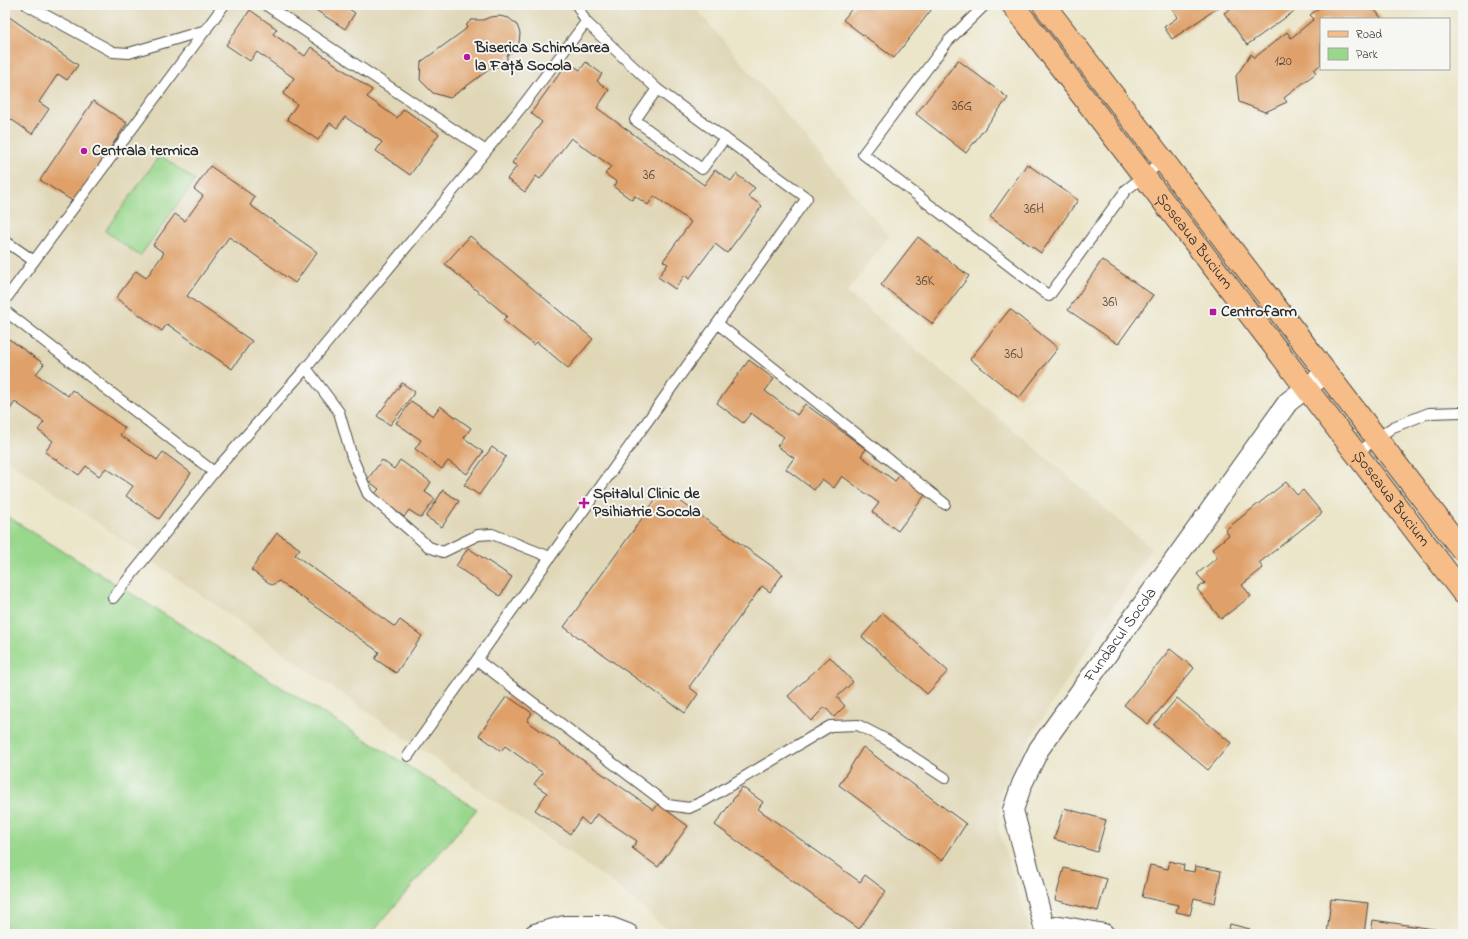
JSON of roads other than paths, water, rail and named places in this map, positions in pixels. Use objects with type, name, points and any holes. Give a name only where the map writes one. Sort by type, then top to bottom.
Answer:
[{"type":"main road","name":"Șoseaua Bucium","points":[[1030,9],[1144,176],[1307,387],[1463,593]]},
{"type":"main road","name":"Șoseaua Bucium","points":[[1030,9],[1164,160],[1463,551]]},
{"type":"street","name":"Fundacul Socola","points":[[1046,932],[1013,810],[1022,784],[1039,749],[1288,402],[1326,373]]},
{"type":"street","points":[[535,934],[565,926],[607,926],[628,934]]},
{"type":"street","points":[[1046,932],[1060,926],[1104,934]]},
{"type":"lane","points":[[27,5],[114,52],[129,53],[206,30]]},
{"type":"lane","points":[[5,300],[224,5]]},
{"type":"lane","points":[[266,5],[486,151]]},
{"type":"lane","points":[[408,756],[807,198],[657,90],[586,22],[577,5]]},
{"type":"lane","points":[[985,5],[948,41],[863,154],[1049,296],[1126,190],[1164,160]]},
{"type":"lane","points":[[113,598],[214,472],[306,368],[486,151],[524,104],[586,22]]},
{"type":"lane","points":[[657,90],[635,120],[659,138],[702,168],[724,138]]},
{"type":"lane","points":[[5,241],[34,261]]},
{"type":"lane","points":[[5,312],[214,472]]},
{"type":"lane","points":[[718,324],[945,504]]},
{"type":"lane","points":[[306,368],[339,412],[352,457],[368,494],[428,547],[443,552],[478,535],[492,534],[550,557]]},
{"type":"lane","points":[[1357,453],[1393,427],[1429,413],[1463,412]]},
{"type":"lane","points":[[477,660],[668,805],[689,808],[704,801],[830,726],[858,725],[887,740],[945,778]]},
{"type":"place","name":"Biserica Schimbarea la Față Socola","points":[[467,57]]},
{"type":"place","name":"Centrala termica","points":[[84,151]]},
{"type":"place","name":"Centrofarm","points":[[1213,312]]},
{"type":"place","name":"Spitalul Clinic de Psihiatrie Socola","points":[[584,503]]}]
